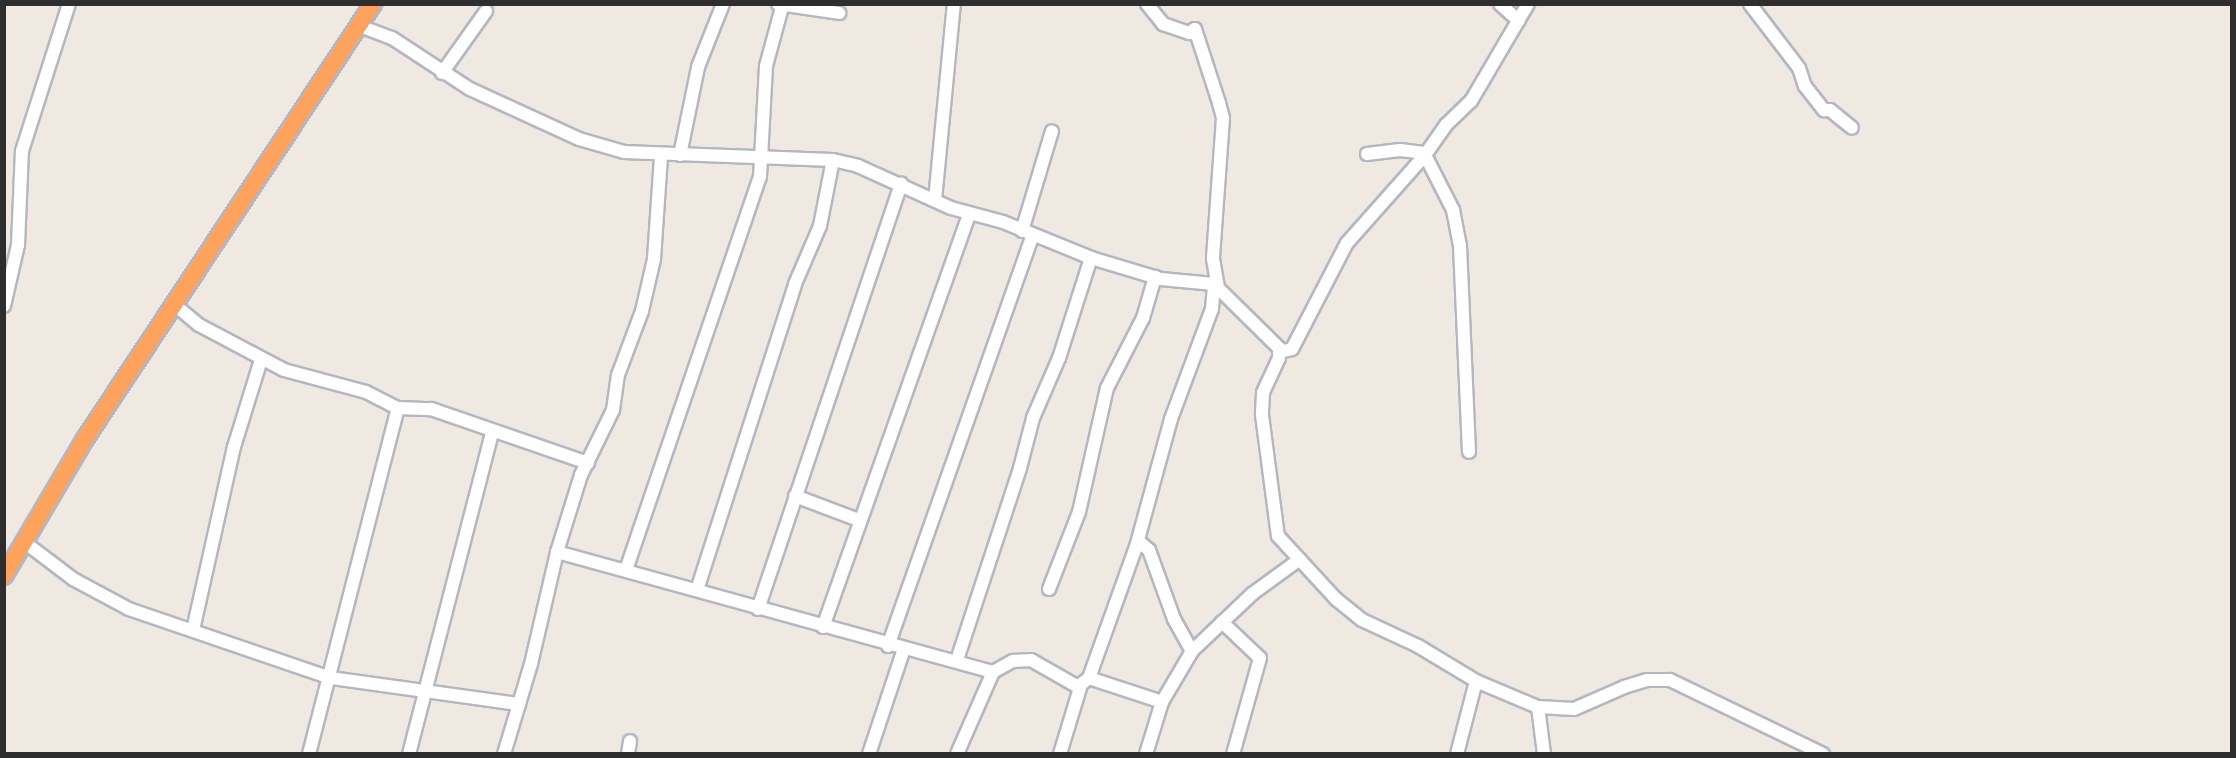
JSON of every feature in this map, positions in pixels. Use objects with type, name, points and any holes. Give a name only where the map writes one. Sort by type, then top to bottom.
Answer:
[{"type":"highway","points":[[4,576],[23,541],[175,305],[373,4]]},
{"type":"street","points":[[4,306],[18,245],[22,151],[69,4]]},
{"type":"street","points":[[680,155],[698,67],[723,4]]},
{"type":"street","points":[[935,200],[954,4]]},
{"type":"street","points":[[1060,753],[1084,682],[1138,541],[1171,420],[1212,309],[1216,285],[1214,259],[1223,118],[1195,28],[1189,33],[1163,24],[1147,4]]},
{"type":"street","points":[[1500,4],[1519,21]]},
{"type":"street","points":[[1279,352],[1292,349],[1347,243],[1425,154],[1446,125],[1471,101],[1528,4]]},
{"type":"street","points":[[1750,4],[1799,68],[1805,86],[1824,110],[1830,110],[1852,128]]},
{"type":"street","points":[[626,570],[760,177],[766,66],[780,6],[839,13]]},
{"type":"street","points":[[442,73],[486,12]]},
{"type":"street","points":[[360,26],[392,38],[442,73],[579,139],[624,152],[833,160],[901,183],[969,214],[1091,258],[1155,277],[1216,285],[1261,327],[1279,352]]},
{"type":"street","points":[[888,646],[1027,234],[1052,131]]},
{"type":"street","points":[[1367,154],[1400,150],[1425,154]]},
{"type":"street","points":[[1425,154],[1453,210],[1460,246],[1469,452]]},
{"type":"street","points":[[504,753],[519,704],[568,511],[613,410],[618,375],[642,311],[654,259],[662,155]]},
{"type":"street","points":[[697,590],[795,285],[820,226],[833,160]]},
{"type":"street","points":[[758,609],[901,183]]},
{"type":"street","points":[[824,627],[859,520],[969,214]]},
{"type":"street","points":[[957,660],[1020,468],[1033,417],[1059,358],[1091,258]]},
{"type":"street","points":[[1049,589],[1079,512],[1107,388],[1143,318],[1155,277]]},
{"type":"street","points":[[175,305],[199,325],[261,360],[366,392],[398,408],[431,409],[492,432],[539,444],[588,463]]},
{"type":"street","points":[[1279,352],[1263,393],[1263,435],[1271,465],[1276,530],[1335,599],[1362,620],[1418,646],[1476,681],[1538,707],[1574,709],[1624,687],[1647,680],[1670,680],[1823,753]]},
{"type":"street","points":[[193,630],[234,447],[261,360]]},
{"type":"street","points":[[309,753],[332,678],[398,408]]},
{"type":"street","points":[[409,753],[492,432]]},
{"type":"street","points":[[795,496],[859,520]]},
{"type":"street","points":[[23,541],[73,579],[120,604],[332,678],[519,704]]},
{"type":"street","points":[[1138,541],[1149,550],[1174,619],[1192,651]]},
{"type":"street","points":[[557,552],[888,646],[957,660],[993,672]]},
{"type":"street","points":[[1146,753],[1162,702],[1192,651],[1252,594],[1300,559]]},
{"type":"street","points":[[1222,622],[1256,650],[1260,658],[1233,753]]},
{"type":"street","points":[[869,753],[904,649]]},
{"type":"street","points":[[957,753],[993,672],[1014,661],[1031,660],[1084,682],[1162,702]]},
{"type":"street","points":[[1457,753],[1476,681]]},
{"type":"street","points":[[1538,707],[1544,753]]},
{"type":"street","points":[[628,753],[630,741]]}]
